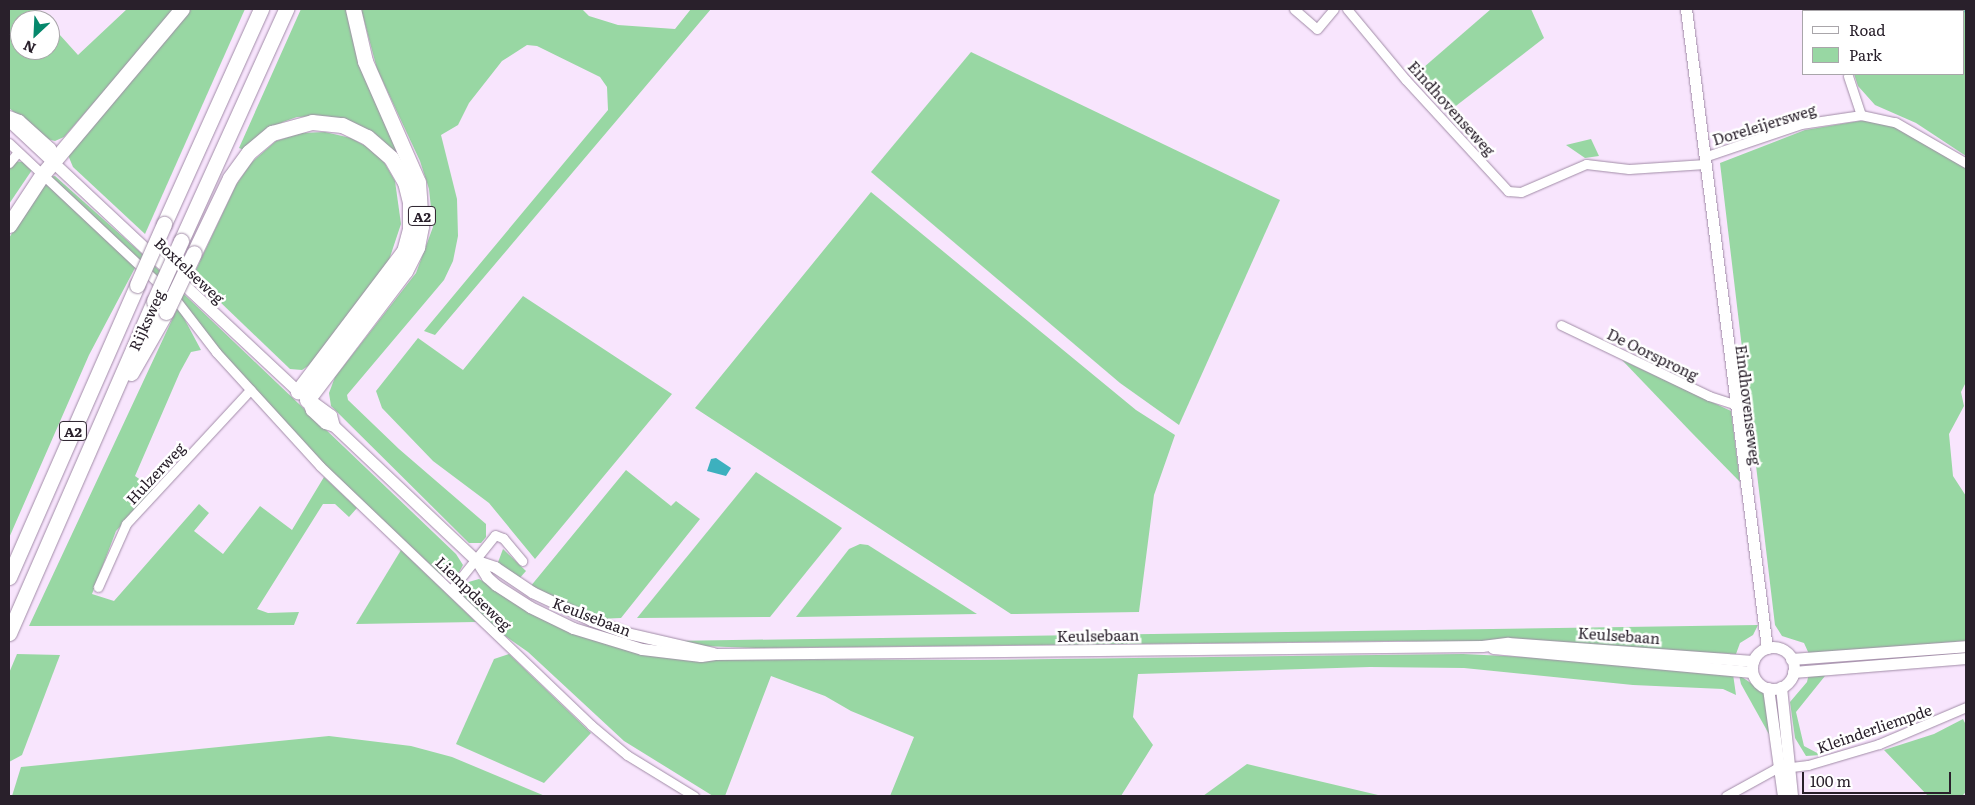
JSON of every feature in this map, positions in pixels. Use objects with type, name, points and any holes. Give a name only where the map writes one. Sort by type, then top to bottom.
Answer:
[{"type":"highway","points":[[9,225],[53,161],[182,9]]},
{"type":"highway","name":"Rijksweg","points":[[9,577],[261,9]]},
{"type":"highway","name":"Rijksweg","points":[[9,633],[154,301],[286,9]]},
{"type":"highway","name":"A2","points":[[302,396],[404,271],[417,247],[421,226],[418,182],[365,61],[353,9]]},
{"type":"highway","name":"A2","points":[[93,439],[166,312],[230,178],[248,152],[272,134],[312,122],[342,125],[367,136],[392,158],[405,182],[410,202],[410,229],[404,251],[302,396]]},
{"type":"main road","name":"Eindhovenseweg","points":[[1686,9],[1734,404],[1767,648]]},
{"type":"main road","name":"Boxtelseweg","points":[[9,116],[50,148],[53,161]]},
{"type":"main road","name":"Boxtelseweg","points":[[9,121],[27,141],[53,161],[302,396],[318,416],[334,426]]},
{"type":"main road","name":"Keulsebaan","points":[[334,426],[477,561],[494,566],[555,604],[603,625],[715,654],[1482,646],[1508,643],[1552,645],[1753,667]]},
{"type":"main road","points":[[1791,659],[1966,646]]},
{"type":"main road","points":[[1781,687],[1768,688],[1758,682],[1753,667],[1767,648],[1783,650],[1791,659],[1793,672]]},
{"type":"main road","points":[[1783,796],[1784,768],[1781,687],[1793,672],[1966,658]]},
{"type":"main road","points":[[1768,688],[1784,768],[1792,796]]},
{"type":"street","points":[[1294,9],[1317,29],[1334,9]]},
{"type":"street","name":"Eindhovenseweg","points":[[1347,9],[1406,80],[1508,191],[1520,192],[1586,164],[1629,169],[1704,161]]},
{"type":"street","points":[[1848,76],[1861,115]]},
{"type":"street","name":"Doreleijersweg","points":[[1704,161],[1802,124],[1861,115],[1879,116],[1896,122],[1966,163]]},
{"type":"street","name":"Boxtelseweg","points":[[9,142],[176,300],[250,390]]},
{"type":"street","points":[[9,163],[18,152]]},
{"type":"street","name":"De Oorsprong","points":[[1561,325],[1709,396],[1734,404]]},
{"type":"street","name":"Hulzerweg","points":[[98,587],[126,524],[250,390]]},
{"type":"street","name":"Liempdseweg","points":[[250,390],[320,466],[591,725],[627,755],[694,796]]},
{"type":"street","points":[[451,590],[477,561],[495,535],[503,538],[522,561]]},
{"type":"street","name":"Kleinderliempde","points":[[1726,796],[1760,776],[1879,744],[1966,707]]},
{"type":"green space","points":[[9,9],[37,10],[10,10],[10,60],[60,60],[60,35],[78,55],[127,9],[176,9],[64,137],[55,141],[47,139],[9,108]]},
{"type":"green space","points":[[187,9],[245,9],[145,234],[73,167],[68,155]]},
{"type":"green space","points":[[301,9],[350,9],[408,167],[380,138],[357,125],[326,116],[297,117],[283,122],[244,150],[239,148]]},
{"type":"green space","points":[[361,9],[582,9],[589,16],[618,25],[675,29],[691,9],[711,9],[435,335],[424,331],[608,110],[607,87],[600,77],[537,46],[527,45],[502,61],[469,103],[458,125],[441,135],[457,199],[458,236],[453,261],[444,280],[347,395],[348,400],[399,449],[486,524],[486,537],[481,543],[469,543],[331,406],[329,393],[335,377],[416,273],[433,227],[429,189],[420,161],[377,69]]},
{"type":"green space","points":[[1491,9],[1531,9],[1544,38],[1448,112],[1416,74]]},
{"type":"green space","points":[[1966,9],[1966,156],[1916,123],[1875,105],[1858,86],[1854,75],[1965,75],[1965,10],[1883,10]]},
{"type":"green space","points":[[971,52],[1280,200],[1179,425],[1120,383],[871,172]]},
{"type":"green space","points":[[1865,120],[1901,128],[1966,168],[1966,382],[1961,392],[1964,406],[1949,434],[1953,476],[1966,496],[1966,641],[1809,654],[1804,643],[1782,636],[1775,625],[1720,163],[1805,130]]},
{"type":"green space","points":[[325,132],[351,138],[371,149],[384,162],[395,181],[401,224],[389,260],[314,362],[302,370],[290,369],[193,276],[236,185],[251,163],[276,141],[301,133]]},
{"type":"green space","points":[[1591,139],[1599,156],[1585,158],[1566,145]]},
{"type":"green space","points":[[13,161],[23,162],[32,170],[9,204],[9,166]]},
{"type":"green space","points":[[55,176],[141,253],[456,554],[463,565],[456,578],[448,579],[439,573],[330,470],[226,358],[181,300],[50,177]]},
{"type":"green space","points":[[44,182],[136,266],[89,355],[9,538],[9,238]]},
{"type":"green space","points":[[871,192],[1136,410],[1175,435],[1154,495],[1139,612],[1011,614],[695,408]]},
{"type":"green space","points":[[523,296],[672,394],[535,559],[489,503],[433,461],[382,408],[376,391],[418,338],[463,370]]},
{"type":"green space","points":[[178,307],[201,350],[191,352],[180,372],[135,476],[155,490],[116,531],[92,594],[114,601],[199,504],[209,513],[194,531],[223,554],[260,506],[292,530],[324,477],[357,508],[349,517],[335,504],[323,504],[257,609],[268,613],[299,612],[294,625],[29,626]]},
{"type":"green space","points":[[1622,360],[1731,411],[1740,482],[1691,432]]},
{"type":"green space","points":[[626,470],[671,506],[676,501],[700,519],[621,618],[597,619],[530,587]]},
{"type":"green space","points":[[756,472],[842,528],[770,617],[637,618]]},
{"type":"green space","points":[[860,544],[868,545],[977,614],[796,617],[849,549]]},
{"type":"green space","points":[[503,549],[526,571],[518,580],[497,565]]},
{"type":"green space","points":[[401,550],[447,594],[476,622],[356,624]]},
{"type":"green space","points":[[479,579],[588,637],[630,651],[681,659],[974,660],[1463,654],[1584,660],[1733,674],[1736,695],[1723,689],[1633,685],[1464,668],[1370,667],[1138,674],[1133,717],[1153,745],[1121,796],[890,796],[914,737],[851,711],[825,696],[771,676],[725,796],[713,796],[624,741],[528,652],[501,633],[464,597],[465,583]]},
{"type":"green space","points":[[1758,625],[1753,635],[1740,643],[1736,654],[1399,641],[756,648],[701,646],[670,641]]},
{"type":"green space","points":[[17,654],[60,655],[22,755],[9,762],[9,673]]},
{"type":"green space","points":[[509,654],[591,733],[544,783],[456,744],[494,659]]},
{"type":"green space","points":[[1829,671],[1796,712],[1804,746],[1821,755],[1806,756],[1795,738],[1790,702],[1807,682],[1809,673]]},
{"type":"green space","points":[[1739,675],[1767,694],[1770,736],[1741,684]]},
{"type":"green space","points":[[1963,719],[1966,725],[1966,792],[1962,796],[1928,796],[1884,750],[1934,734]]},
{"type":"green space","points":[[329,736],[411,746],[452,757],[545,796],[12,796],[21,767]]},
{"type":"green space","points":[[1247,764],[1378,795],[1203,796]]},
{"type":"water","points":[[716,458],[731,468],[726,476],[707,471],[711,459]]}]
